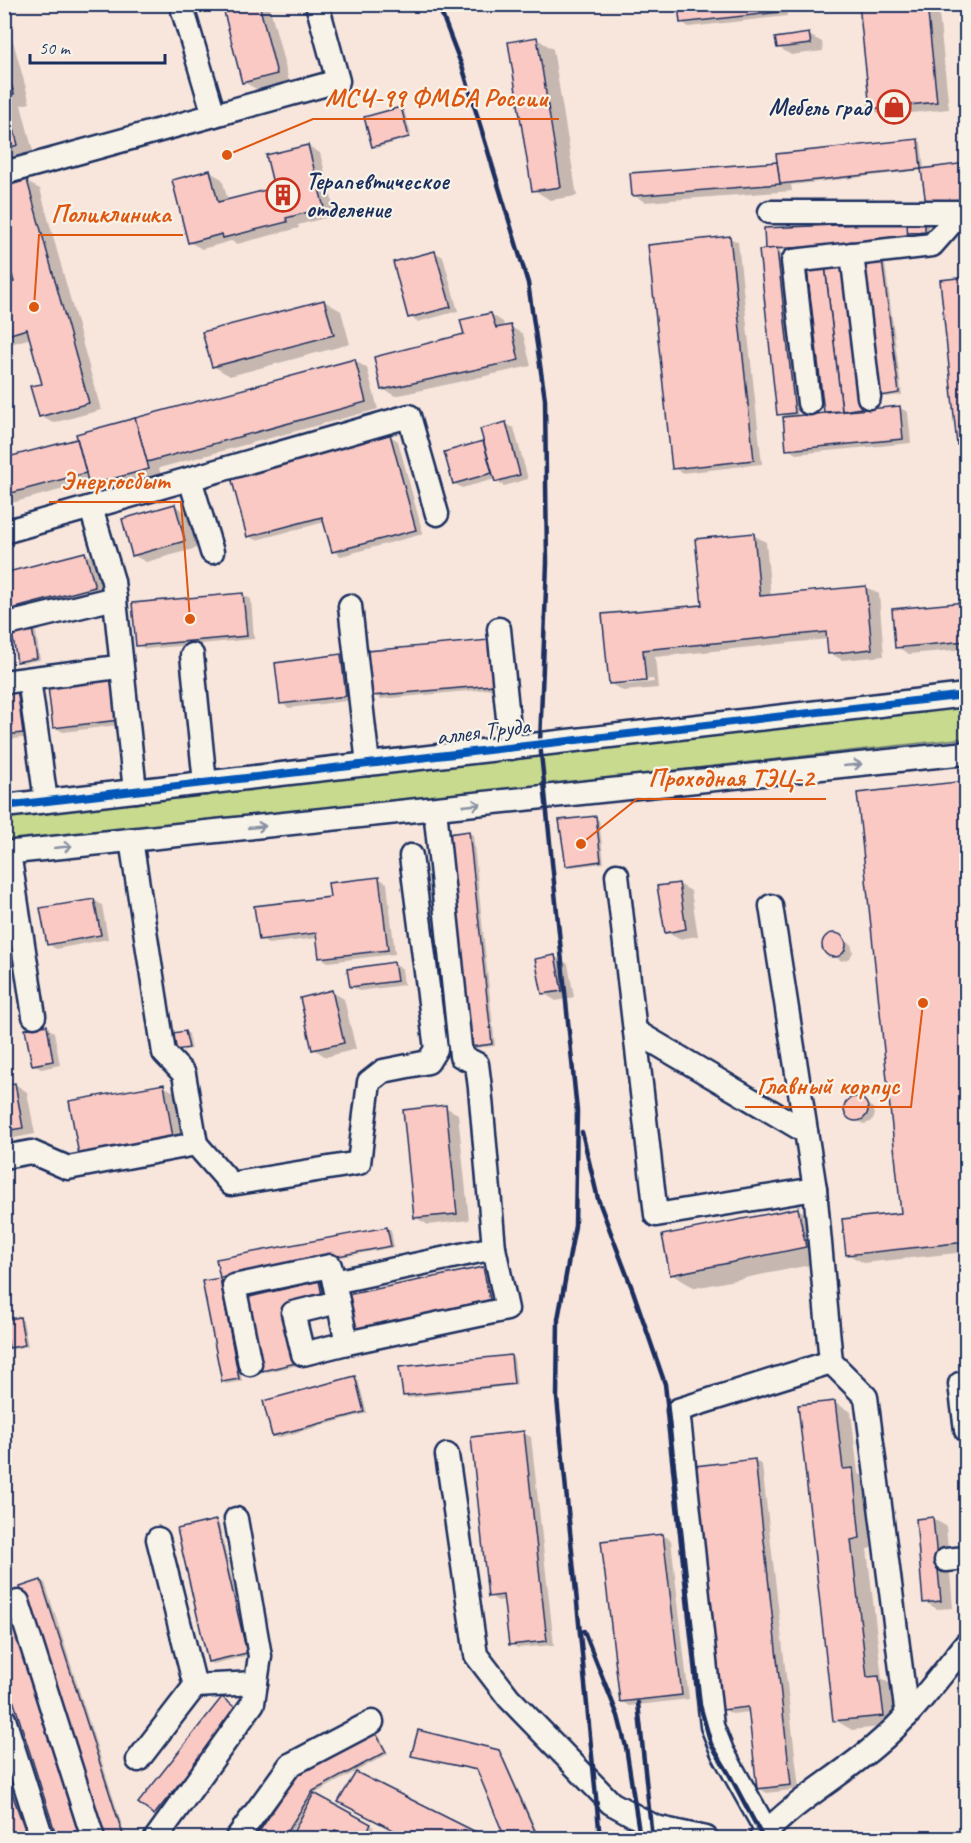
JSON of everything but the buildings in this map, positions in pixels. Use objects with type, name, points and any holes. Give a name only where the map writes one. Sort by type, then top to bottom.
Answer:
[{"type":"street","points":[[181,4],[214,115]]},
{"type":"street","points":[[4,173],[338,81],[317,4]]},
{"type":"street","points":[[770,212],[964,212]]},
{"type":"street","points":[[809,404],[793,261],[932,245],[964,212]]},
{"type":"street","points":[[852,254],[869,397]]},
{"type":"street","points":[[4,532],[409,416],[437,514]]},
{"type":"street","points":[[190,479],[212,552]]},
{"type":"street","points":[[91,508],[113,581],[135,791]]},
{"type":"street","points":[[4,625],[115,598]]},
{"type":"street","points":[[350,606],[368,764]]},
{"type":"street","points":[[499,629],[511,747]]},
{"type":"street","points":[[192,655],[205,783]]},
{"type":"street","points":[[4,682],[110,668]]},
{"type":"street","points":[[29,679],[45,801]]},
{"type":"street","name":"аллея Труда","points":[[4,806],[966,695]]},
{"type":"street","points":[[34,1016],[7,853],[966,753]]},
{"type":"street","points":[[435,809],[461,1056],[477,1064],[494,1248],[507,1309],[303,1354],[293,1313],[336,1292],[494,1248]]},
{"type":"street","points":[[131,840],[164,1053],[184,1074],[196,1144],[231,1184],[359,1163],[369,1082],[383,1071],[428,1062],[436,1048],[411,856]]},
{"type":"street","points":[[617,875],[656,1215],[815,1190]]},
{"type":"street","points":[[771,906],[815,1190],[831,1362],[866,1397],[907,1716]]},
{"type":"street","points":[[635,1031],[806,1132]]},
{"type":"street","points":[[4,1157],[31,1152],[68,1168],[196,1144]]},
{"type":"street","points":[[250,1364],[234,1286],[330,1266],[347,1343]]},
{"type":"street","points":[[831,1362],[678,1410],[712,1726],[764,1835],[789,1811],[875,1746],[907,1716],[966,1644]]},
{"type":"street","points":[[960,1384],[966,1430]]},
{"type":"street","points":[[447,1455],[476,1655],[509,1698],[611,1803],[655,1827],[706,1839]]},
{"type":"street","points":[[156,1839],[253,1703],[260,1656],[236,1519]]},
{"type":"street","points":[[158,1539],[195,1686]]},
{"type":"street","points":[[18,1602],[93,1839]]},
{"type":"street","points":[[138,1760],[195,1686],[256,1683]]},
{"type":"street","points":[[4,1719],[42,1839]]},
{"type":"street","points":[[237,1839],[290,1765],[372,1722]]},
{"type":"green space","points":[[966,706],[966,738],[5,845],[4,813]]},
{"type":"railway","points":[[438,4],[463,69],[528,283],[545,399],[547,563],[540,743],[577,1111],[575,1226],[558,1319],[557,1398],[600,1838]]},
{"type":"railway","points":[[582,1132],[598,1199],[665,1384],[700,1705],[711,1744],[763,1838]]},
{"type":"railway","points":[[584,1631],[618,1716],[626,1747],[640,1838]]},
{"type":"railway","points":[[638,1703],[652,1838]]},
{"type":"cycle path","points":[[4,806],[966,695]]},
{"type":"place","name":"Мебель град","points":[[894,107]]},
{"type":"place","name":"МСЧ-99 ФМБА России","points":[[227,155]]},
{"type":"place","name":"Терапевтическое отделение","points":[[283,195]]},
{"type":"place","name":"Поликлиника","points":[[34,307]]},
{"type":"place","name":"Энергосбыт","points":[[190,619]]},
{"type":"place","name":"Проходная ТЭЦ-2","points":[[581,844]]},
{"type":"place","name":"Главный корпус","points":[[923,1003]]}]
